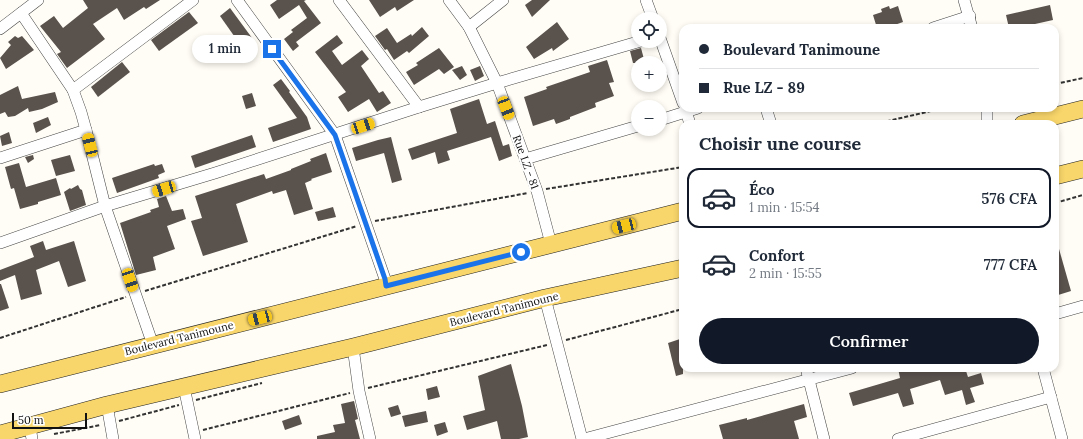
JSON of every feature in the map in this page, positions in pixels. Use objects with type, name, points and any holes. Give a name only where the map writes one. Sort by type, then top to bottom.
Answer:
[{"type":"main road","points":[[1040,120],[1083,109]]},
{"type":"main road","points":[[1059,175],[1083,169]]},
{"type":"main road","name":"Boulevard Tanimoune","points":[[0,384],[679,212]]},
{"type":"main road","name":"Boulevard Tanimoune","points":[[0,434],[31,433],[107,405],[353,347],[545,298],[679,269]]},
{"type":"street","points":[[0,28],[38,0]]},
{"type":"street","points":[[73,90],[193,0]]},
{"type":"street","points":[[237,0],[335,135],[385,279],[386,286]]},
{"type":"street","points":[[339,0],[419,107]]},
{"type":"street","name":"Rue LZ - 81","points":[[449,0],[469,27],[497,83],[537,191],[551,244]]},
{"type":"street","points":[[469,27],[503,0]]},
{"type":"street","points":[[646,0],[650,12]]},
{"type":"street","points":[[964,0],[971,24]]},
{"type":"street","points":[[21,13],[73,90],[79,105],[105,206],[134,294],[153,345]]},
{"type":"street","points":[[945,24],[970,16]]},
{"type":"street","points":[[0,243],[105,206],[335,135],[419,107],[631,44]]},
{"type":"street","points":[[664,48],[679,91]]},
{"type":"street","points":[[667,117],[679,111]]},
{"type":"street","points":[[525,159],[631,128]]},
{"type":"street","points":[[0,158],[86,130]]},
{"type":"street","points":[[545,298],[583,439],[836,372]]},
{"type":"street","points":[[1059,313],[1083,306]]},
{"type":"street","points":[[353,347],[359,391],[370,439]]},
{"type":"street","points":[[807,372],[824,439]]},
{"type":"street","points":[[1044,372],[1062,439]]},
{"type":"street","points":[[184,387],[194,436]]},
{"type":"street","points":[[898,439],[1051,397]]},
{"type":"street","points":[[107,405],[113,439]]},
{"type":"path","points":[[1059,83],[1083,78]]},
{"type":"path","points":[[892,120],[927,112]]},
{"type":"path","points":[[0,338],[134,294],[365,224],[537,191],[679,168]]},
{"type":"path","points":[[1059,202],[1083,195]]},
{"type":"path","points":[[194,436],[359,391],[557,343],[679,310]]},
{"type":"building","points":[[83,0],[160,0],[146,9],[144,7],[124,20],[117,8],[93,24],[105,39],[67,68],[57,54],[61,52],[40,26],[54,16],[63,28],[88,8]]},
{"type":"building","points":[[277,0],[306,0],[304,1],[321,23],[296,42],[299,46],[293,51],[284,39],[293,32],[291,30],[307,18],[299,5],[279,19],[270,5]]},
{"type":"building","points":[[369,0],[414,0],[397,11],[395,7],[380,17]]},
{"type":"building","points":[[532,0],[550,0],[532,17],[525,5]]},
{"type":"building","points":[[1050,5],[1053,20],[1035,24],[1008,24],[1006,15]]},
{"type":"building","points":[[889,6],[890,9],[898,6],[903,22],[897,24],[876,24],[873,15],[882,12],[881,9]]},
{"type":"building","points":[[230,8],[255,42],[244,50],[220,16]]},
{"type":"building","points":[[189,12],[198,23],[159,51],[151,40]]},
{"type":"building","points":[[557,22],[569,39],[553,51],[552,48],[534,59],[526,47]]},
{"type":"building","points":[[422,27],[429,36],[409,53],[407,51],[394,60],[387,49],[385,50],[375,36],[387,28],[397,43],[411,34],[412,36]]},
{"type":"building","points":[[337,35],[343,43],[332,51],[342,65],[362,50],[369,59],[361,66],[379,93],[383,91],[391,103],[377,112],[369,99],[348,112],[338,97],[346,92],[315,52]]},
{"type":"building","points":[[15,36],[18,38],[22,36],[34,50],[6,69],[0,58],[11,45],[8,42]]},
{"type":"building","points":[[439,48],[454,67],[444,74],[439,69],[414,85],[406,72],[418,65],[416,63]]},
{"type":"building","points":[[641,48],[643,56],[631,56],[630,51]]},
{"type":"building","points":[[607,60],[614,82],[609,83],[614,96],[595,103],[596,107],[570,117],[570,119],[556,124],[554,119],[533,126],[524,97],[547,89],[546,87],[590,72],[588,66]]},
{"type":"building","points":[[122,62],[130,72],[98,97],[91,87]]},
{"type":"building","points":[[462,66],[467,75],[460,80],[452,70]]},
{"type":"building","points":[[480,66],[484,76],[475,81],[470,70]]},
{"type":"building","points":[[281,79],[307,117],[311,129],[273,142],[268,128],[297,118],[273,85]]},
{"type":"building","points":[[18,86],[22,99],[55,92],[58,102],[42,109],[29,112],[28,108],[15,116],[8,117],[5,112],[0,114],[0,95]]},
{"type":"building","points":[[252,93],[256,106],[246,109],[242,96]]},
{"type":"building","points":[[479,99],[487,124],[495,121],[503,146],[509,144],[512,156],[499,161],[491,137],[447,151],[450,160],[438,164],[435,152],[412,160],[408,149],[457,133],[450,109]]},
{"type":"building","points":[[48,117],[51,125],[36,133],[33,123]]},
{"type":"building","points":[[9,132],[12,143],[2,146],[0,136]]},
{"type":"building","points":[[252,135],[256,147],[195,168],[191,156]]},
{"type":"building","points":[[391,137],[402,180],[392,183],[384,153],[356,161],[352,148]]},
{"type":"building","points":[[326,153],[332,172],[311,179],[312,180],[305,183],[313,209],[294,215],[286,190],[273,194],[272,191],[236,204],[248,242],[203,256],[191,221],[202,218],[195,196],[264,174],[266,179],[291,170],[311,161],[310,159]]},
{"type":"building","points":[[33,155],[34,159],[28,163],[25,157]]},
{"type":"building","points":[[70,155],[75,171],[56,176],[51,160]]},
{"type":"building","points":[[19,163],[26,187],[56,178],[61,195],[20,209],[14,188],[11,189],[5,167]]},
{"type":"building","points":[[154,164],[155,166],[162,164],[165,172],[158,175],[159,178],[117,193],[112,178]]},
{"type":"building","points":[[78,185],[82,190],[86,205],[70,211],[64,192]]},
{"type":"building","points":[[166,196],[172,211],[183,209],[186,219],[167,226],[175,249],[153,257],[156,270],[136,275],[120,223],[151,212],[150,210],[159,207],[157,199]]},
{"type":"building","points":[[333,207],[336,217],[318,221],[315,212]]},
{"type":"building","points":[[43,241],[46,250],[74,241],[86,281],[68,287],[59,261],[36,270],[42,294],[21,300],[15,275],[0,281],[0,270],[34,257],[30,246]]},
{"type":"building","points":[[1059,249],[1071,291],[1059,295]]},
{"type":"building","points":[[0,284],[9,308],[0,311]]},
{"type":"building","points":[[679,339],[679,372],[683,372],[683,374],[676,376],[668,343]]},
{"type":"building","points":[[511,364],[528,437],[519,439],[501,439],[497,421],[467,430],[463,416],[485,410],[478,376]]},
{"type":"building","points":[[899,372],[966,372],[968,377],[981,373],[984,384],[970,388],[975,402],[966,405],[962,390],[945,395],[940,380],[910,389],[914,404],[903,407],[898,393],[853,406],[849,393],[900,378]]},
{"type":"building","points":[[437,386],[440,397],[428,400],[426,389]]},
{"type":"building","points":[[354,401],[358,419],[355,420],[360,439],[317,439],[317,436],[335,432],[333,425],[345,423],[341,404]]},
{"type":"building","points":[[804,404],[807,417],[794,421],[799,439],[723,439],[719,425],[747,418],[747,420]]},
{"type":"building","points":[[398,405],[401,414],[391,417],[388,408]]},
{"type":"building","points":[[426,411],[428,422],[405,427],[402,416]]},
{"type":"building","points":[[299,415],[302,424],[285,430],[282,421]]},
{"type":"building","points":[[445,422],[448,432],[437,436],[434,425]]},
{"type":"route","points":[[272,49],[335,135],[385,279],[386,286],[521,252]]}]
